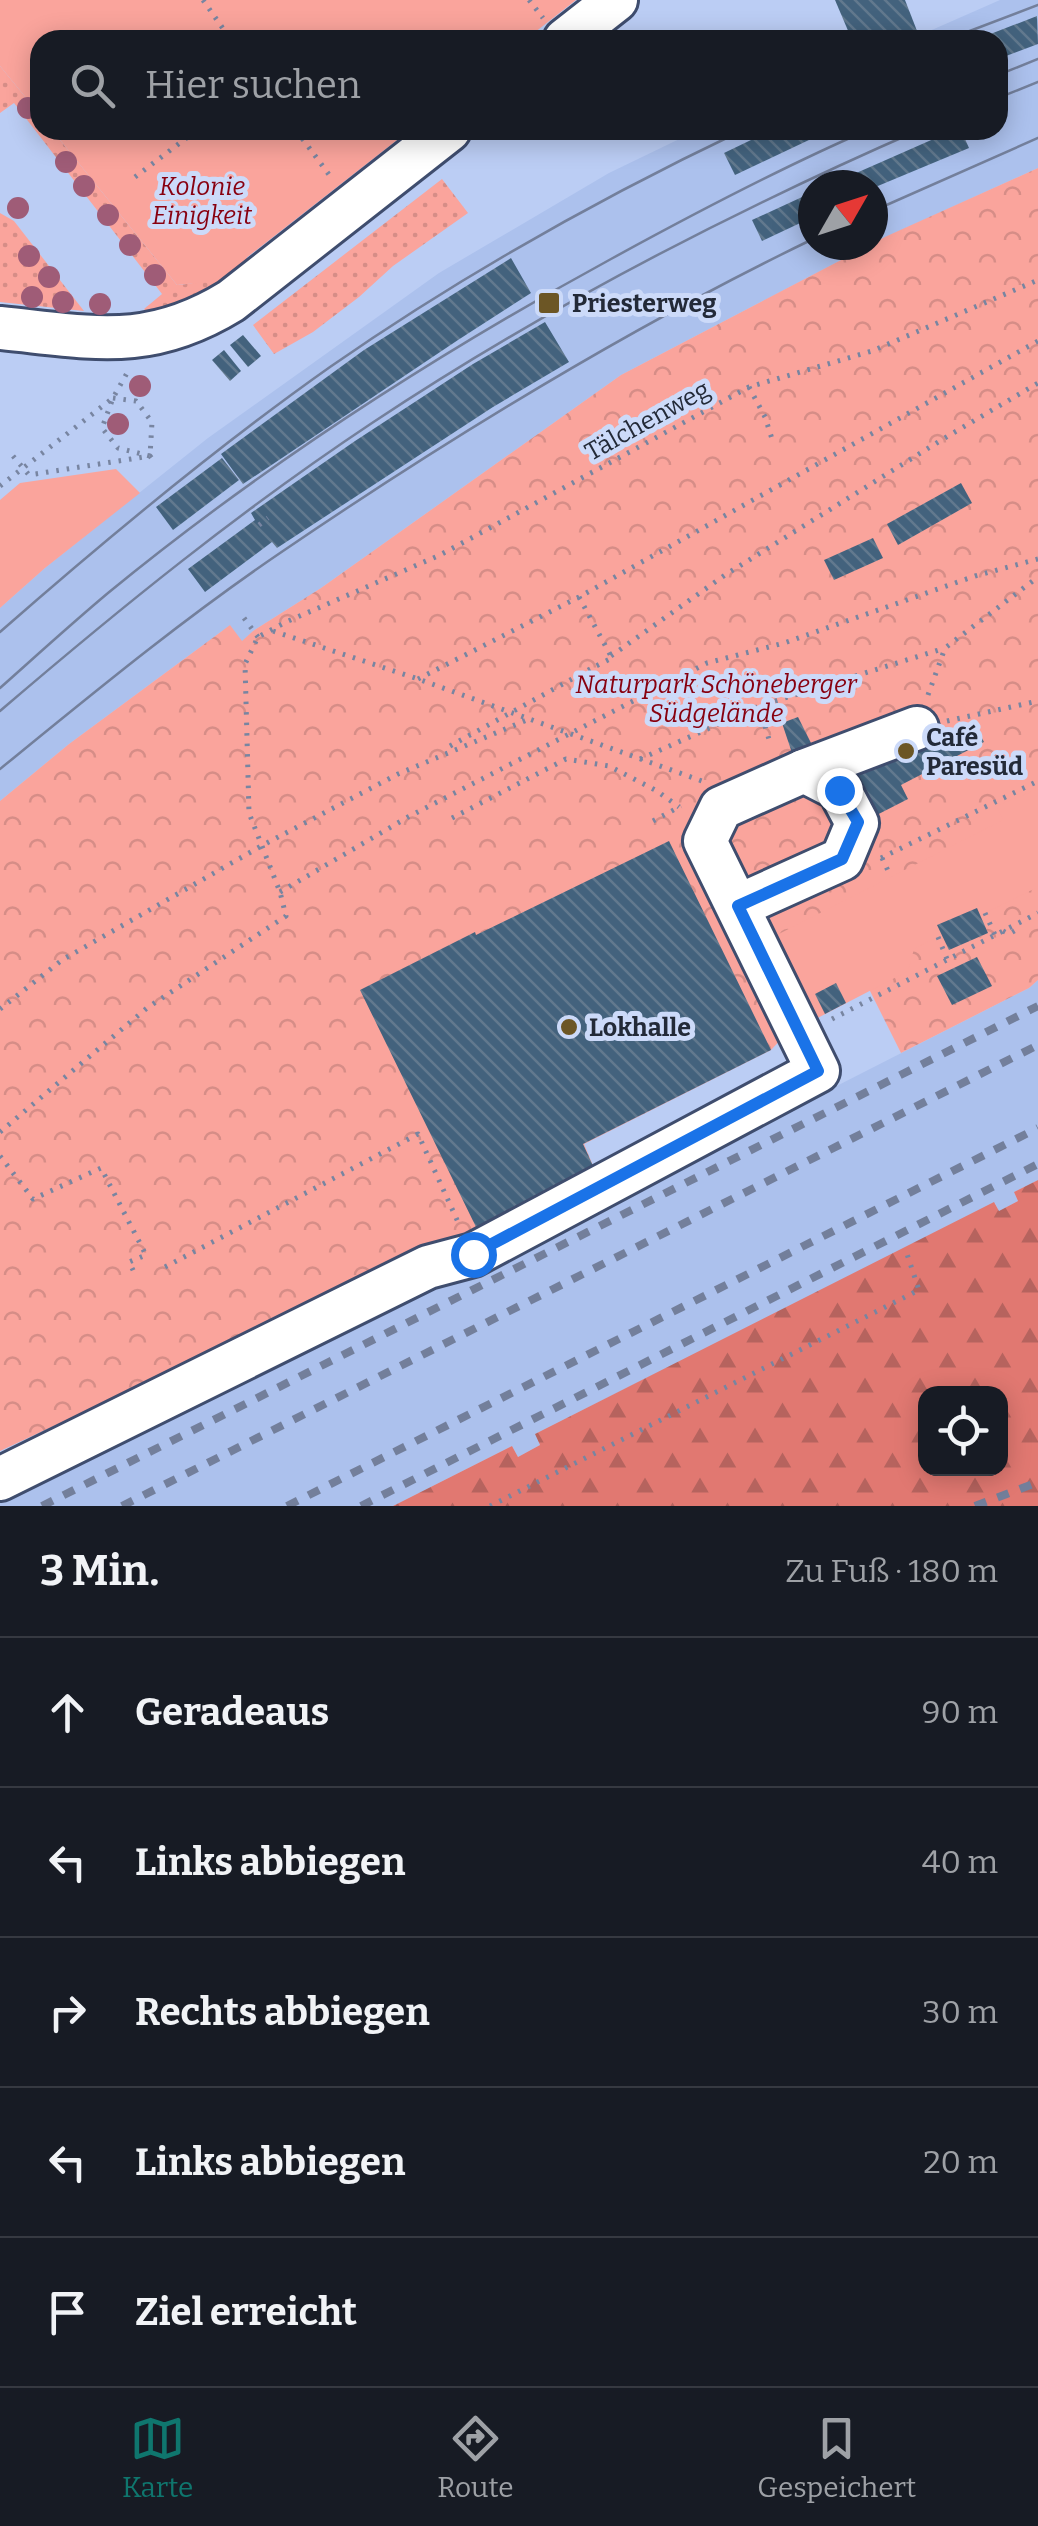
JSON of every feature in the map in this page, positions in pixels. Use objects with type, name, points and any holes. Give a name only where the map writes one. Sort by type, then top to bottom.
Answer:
[{"type":"street","points":[[577,30],[616,0]]},
{"type":"street","points":[[0,328],[123,338],[186,324],[231,301],[436,140]]},
{"type":"street","points":[[0,1479],[428,1267],[473,1254],[818,1071],[705,841],[722,808],[917,728]]},
{"type":"street","points":[[738,906],[842,859],[858,822],[839,790],[777,783]]},
{"type":"path","points":[[203,0],[224,30]]},
{"type":"path","points":[[134,177],[184,140]]},
{"type":"path","points":[[304,140],[353,205]]},
{"type":"path","name":"Tälchenweg","points":[[258,637],[440,555],[750,387],[872,351],[1038,280]]},
{"type":"path","points":[[418,680],[579,597],[1038,341]]},
{"type":"path","points":[[134,360],[102,428],[118,448],[150,456]]},
{"type":"path","points":[[450,746],[612,658],[726,575],[1038,383]]},
{"type":"path","points":[[750,387],[773,442]]},
{"type":"path","points":[[0,486],[113,398],[136,401],[152,422],[150,456],[155,463]]},
{"type":"path","points":[[13,456],[29,475],[150,456]]},
{"type":"path","points":[[259,526],[268,518]]},
{"type":"path","points":[[280,892],[408,817],[707,663],[784,643],[975,576],[1038,559]]},
{"type":"path","points":[[640,759],[758,706],[945,648],[1038,577]]},
{"type":"path","points":[[579,597],[611,656]]},
{"type":"path","points":[[0,1132],[146,1008],[286,916],[249,813],[245,664],[258,637],[244,618]]},
{"type":"path","points":[[271,630],[640,759],[777,783],[758,706]]},
{"type":"path","points":[[917,728],[945,648]]},
{"type":"path","points":[[917,728],[1038,701]]},
{"type":"path","points":[[0,1010],[62,960],[262,845],[398,774],[529,719]]},
{"type":"path","points":[[452,818],[566,759],[609,766],[679,807]]},
{"type":"path","points":[[985,913],[995,935]]},
{"type":"path","points":[[801,1035],[1003,931],[1008,934],[1016,930],[1016,924],[1038,913]]},
{"type":"path","points":[[938,937],[947,959]]},
{"type":"path","points":[[165,1267],[418,1134],[473,1254]]},
{"type":"path","points":[[0,1156],[34,1200],[101,1168],[146,1255],[129,1262],[134,1272]]},
{"type":"path","points":[[490,1506],[919,1290],[906,1251]]},
{"type":"shaded area","points":[[1000,0],[1038,0],[1038,168],[888,236],[888,170],[798,170],[798,260],[841,260],[621,375],[242,642],[222,631],[69,744],[0,801],[0,608],[208,438],[439,273],[609,173],[677,140],[1008,140],[1008,30],[932,30]]},
{"type":"shaded area","points":[[1038,980],[1038,1180],[1014,1192],[1018,1201],[999,1211],[995,1203],[535,1434],[540,1445],[518,1457],[512,1446],[393,1506],[0,1506],[468,1268],[491,1262]]},
{"type":"green space","points":[[0,0],[576,0],[538,30],[30,30],[30,103],[0,66]]},
{"type":"green space","points":[[0,66],[30,103],[30,124],[14,103],[0,113]]},
{"type":"green space","points":[[43,140],[60,140],[177,285],[214,277],[246,257],[255,268],[156,320],[144,309],[162,294]]},
{"type":"green space","name":"Kolonie Einigkeit","points":[[60,140],[397,140],[227,273],[207,282],[177,285]]},
{"type":"green space","name":"Naturpark Schöneberger Südgelände","points":[[1038,168],[1038,980],[901,1053],[865,981],[815,1003],[771,1050],[584,1144],[594,1168],[477,1229],[0,1451],[0,801],[69,744],[230,625],[242,641],[621,375],[841,260],[888,260],[888,236]]},
{"type":"green space","points":[[442,179],[468,213],[393,266],[313,332],[274,354],[253,325]]},
{"type":"green space","points":[[0,213],[14,221],[84,311],[0,302]]},
{"type":"green space","points":[[116,469],[140,493],[0,608],[0,500],[20,483]]},
{"type":"green space","points":[[1038,789],[1038,887],[981,915],[988,933],[949,950],[941,935],[914,949],[908,971],[806,1024],[765,941],[1003,820],[996,806]]},
{"type":"green space","points":[[1038,1180],[1038,1506],[393,1506],[512,1446],[518,1457],[540,1445],[535,1434],[994,1202],[999,1211],[1018,1201],[1014,1192]]},
{"type":"building","points":[[835,0],[905,0],[917,30],[848,30]]},
{"type":"building","points":[[1037,16],[1038,44],[1008,55],[1008,30],[1001,30]]},
{"type":"building","points":[[751,140],[809,140],[735,175],[724,153]]},
{"type":"building","points":[[931,140],[965,140],[969,148],[888,182],[888,170],[863,170]]},
{"type":"building","points":[[798,199],[798,224],[762,241],[752,220]]},
{"type":"building","points":[[511,258],[531,293],[243,484],[221,454],[364,350]]},
{"type":"building","points":[[545,322],[569,362],[277,548],[272,542],[205,592],[188,569],[255,520],[251,513],[473,364]]},
{"type":"building","points":[[243,335],[261,356],[248,367],[230,345]]},
{"type":"building","points":[[224,350],[241,371],[230,381],[212,360]]},
{"type":"building","points":[[222,458],[239,480],[173,530],[156,507]]},
{"type":"building","points":[[961,483],[972,503],[898,545],[887,524]]},
{"type":"building","points":[[873,538],[883,558],[834,580],[824,560]]},
{"type":"building","points":[[798,717],[813,747],[793,756],[782,723]]},
{"type":"building","points":[[974,723],[984,742],[901,785],[908,799],[865,821],[837,767],[945,730],[948,737]]},
{"type":"building","name":"Lokhalle","points":[[669,841],[771,1050],[583,1144],[594,1168],[477,1229],[360,990]]},
{"type":"building","points":[[977,908],[988,933],[949,950],[937,925]]},
{"type":"building","points":[[977,957],[992,986],[952,1005],[937,976]]},
{"type":"building","points":[[836,983],[846,1003],[825,1014],[815,994]]},
{"type":"tram line","points":[[972,30],[1038,5]]},
{"type":"tram line","points":[[1008,71],[1038,59]]},
{"type":"tram line","points":[[1008,94],[1038,82]]},
{"type":"tram line","points":[[888,204],[1038,138]]},
{"type":"tram line","points":[[0,632],[203,462],[379,333],[532,240],[723,140]]},
{"type":"tram line","points":[[0,688],[167,546],[352,414],[611,259],[846,140]]},
{"type":"tram line","points":[[0,711],[228,525],[437,381],[639,264],[897,140]]},
{"type":"tram line","points":[[0,769],[174,630],[347,508],[476,425],[609,347],[798,246]]},
{"type":"railway","points":[[42,1506],[1038,1006]]},
{"type":"railway","points":[[122,1506],[1038,1045]]},
{"type":"railway","points":[[287,1506],[1038,1128]]},
{"type":"railway","points":[[361,1506],[1038,1164]]},
{"type":"railway","points":[[975,1506],[1038,1482]]},
{"type":"place","name":"Priesterweg","points":[[549,303]]},
{"type":"place","name":"Café Paresüd","points":[[906,751]]},
{"type":"place","name":"Lokhalle","points":[[569,1027]]},
{"type":"route","points":[[473,1254],[818,1071],[738,906],[842,859],[858,822],[839,790]]}]
